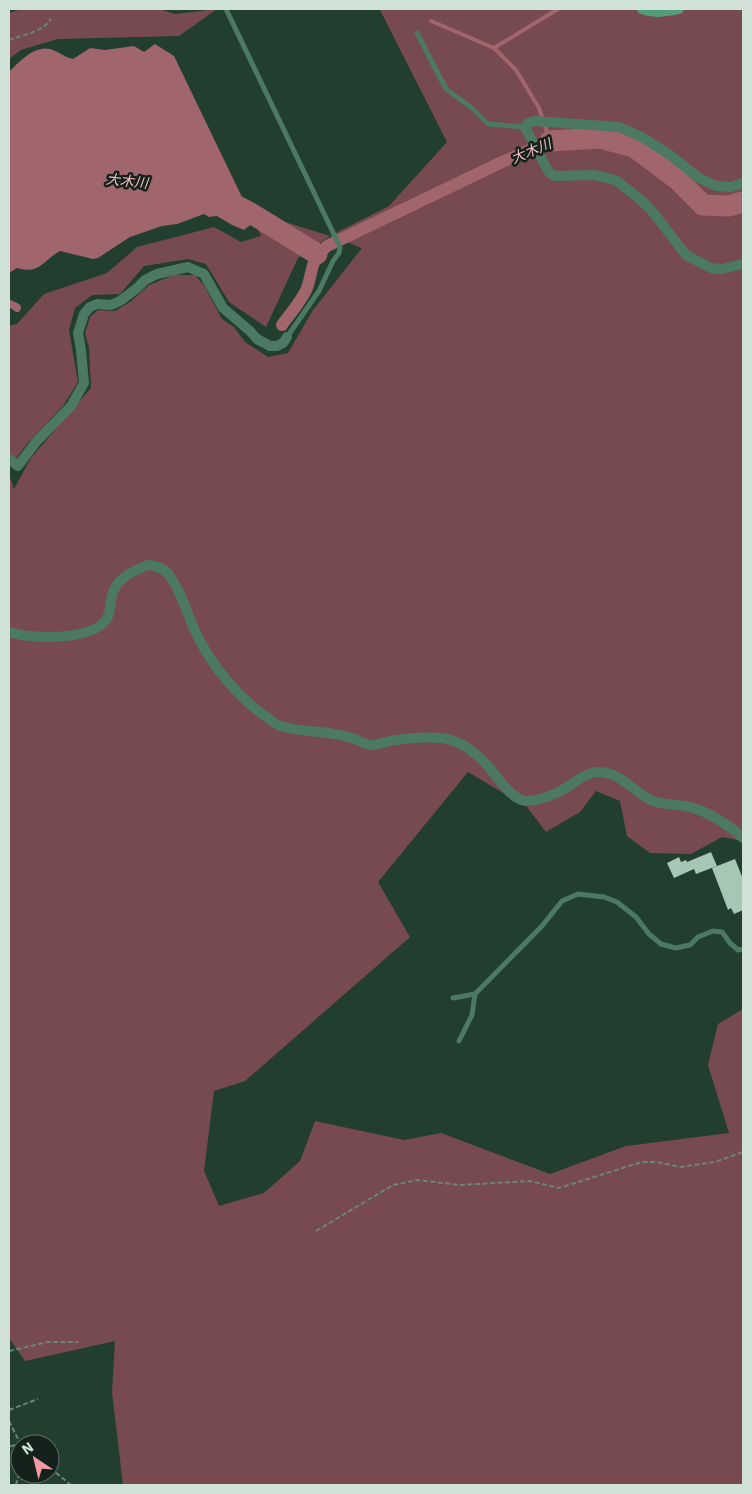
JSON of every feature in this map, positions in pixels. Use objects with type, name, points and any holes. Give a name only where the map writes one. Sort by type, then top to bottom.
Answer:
[{"type":"main road","points":[[642,9],[666,12],[679,9]]},
{"type":"street","points":[[743,183],[731,186],[716,186],[700,178],[642,137],[619,127],[535,121],[528,123],[527,131],[548,171],[554,176],[593,176],[617,181],[652,211],[686,254],[695,260],[711,268],[722,269],[743,264]]},
{"type":"street","points":[[9,459],[18,466],[36,442],[71,406],[78,395],[84,383],[78,333],[84,314],[90,307],[98,304],[111,305],[120,301],[151,277],[188,267],[199,271],[204,274],[224,308],[257,339],[270,346],[277,346],[283,343],[287,337]]},
{"type":"street","points":[[9,632],[44,637],[73,636],[98,626],[106,621],[113,593],[120,580],[134,571],[149,565],[168,573],[176,586],[197,637],[228,682],[252,707],[278,725],[336,733],[372,746],[413,738],[452,740],[468,748],[511,794],[525,801],[540,799],[566,788],[584,775],[598,772],[613,775],[652,800],[670,805],[699,809],[743,838]]},
{"type":"lane","points":[[226,9],[340,247],[319,291],[287,337]]},
{"type":"lane","points":[[417,33],[446,89],[472,108],[488,124],[527,131]]},
{"type":"lane","points":[[453,998],[475,994],[542,926],[562,901],[578,894],[604,896],[617,902],[636,917],[649,934],[661,944],[676,948],[690,945],[698,937],[713,931],[722,932],[738,950],[743,950]]},
{"type":"lane","points":[[459,1041],[472,1015],[475,994]]},
{"type":"path","points":[[9,40],[37,30],[51,19]]},
{"type":"path","points":[[316,1231],[393,1186],[417,1180],[460,1185],[530,1181],[559,1188],[642,1162],[657,1162],[680,1166],[714,1162],[743,1152]]},
{"type":"path","points":[[9,1352],[48,1342],[78,1342]]},
{"type":"path","points":[[9,1410],[38,1399]]},
{"type":"path","points":[[9,1422],[15,1434]]},
{"type":"path","points":[[60,1476],[71,1485]]},
{"type":"shaded area","points":[[22,9],[159,9],[175,14],[217,9],[179,36],[58,39],[21,50],[9,59],[9,13]]},
{"type":"shaded area","points":[[296,9],[743,9],[743,841],[722,837],[691,854],[650,853],[627,836],[620,801],[596,791],[580,812],[546,832],[527,807],[468,772],[378,882],[410,937],[245,1081],[214,1091],[204,1171],[219,1206],[264,1193],[300,1161],[315,1121],[404,1140],[441,1133],[550,1174],[626,1146],[729,1133],[708,1065],[718,1024],[743,1009],[743,1485],[123,1485],[112,1392],[115,1341],[25,1361],[9,1338],[9,474],[14,489],[31,458],[91,388],[89,348],[85,333],[90,317],[98,310],[115,311],[130,302],[149,285],[174,275],[195,275],[204,285],[222,319],[234,327],[245,342],[268,357],[288,353],[313,310],[362,248],[330,236],[389,206],[447,142],[380,10]]},
{"type":"shaded area","points":[[250,211],[330,236],[298,258],[266,327],[229,302],[206,264],[188,259],[144,266],[120,294],[92,295],[75,308],[69,330],[78,382],[63,406],[27,444],[9,468],[9,326],[17,324],[44,294],[107,273],[137,247],[214,227],[241,242],[261,236]]},
{"type":"water","points":[[155,44],[174,56],[254,222],[244,230],[217,216],[209,217],[204,214],[177,224],[162,226],[130,237],[98,258],[93,259],[60,251],[41,266],[31,270],[17,268],[9,273],[9,72],[27,55],[44,48],[73,59],[90,48],[105,50],[134,46],[144,52]]},
{"type":"water","points":[[9,299],[20,305],[21,309],[19,312],[9,307]]},
{"type":"building","points":[[711,852],[717,866],[696,874],[694,869],[674,878],[667,863],[679,857],[681,862],[686,860],[687,862]]},
{"type":"building","points":[[735,859],[743,879],[743,910],[734,914],[731,908],[728,910],[712,868]]},
{"type":"waterway","points":[[494,48],[558,9]]},
{"type":"waterway","points":[[431,21],[494,48],[516,70],[539,108],[550,141]]},
{"type":"waterway","name":"大木川","points":[[550,141],[600,138],[634,147],[678,180],[703,205],[728,206],[743,202]]},
{"type":"waterway","name":"大木川","points":[[282,325],[305,292],[317,256],[327,246],[550,141]]},
{"type":"waterway","name":"大木川","points":[[222,198],[249,212],[317,254]]}]
